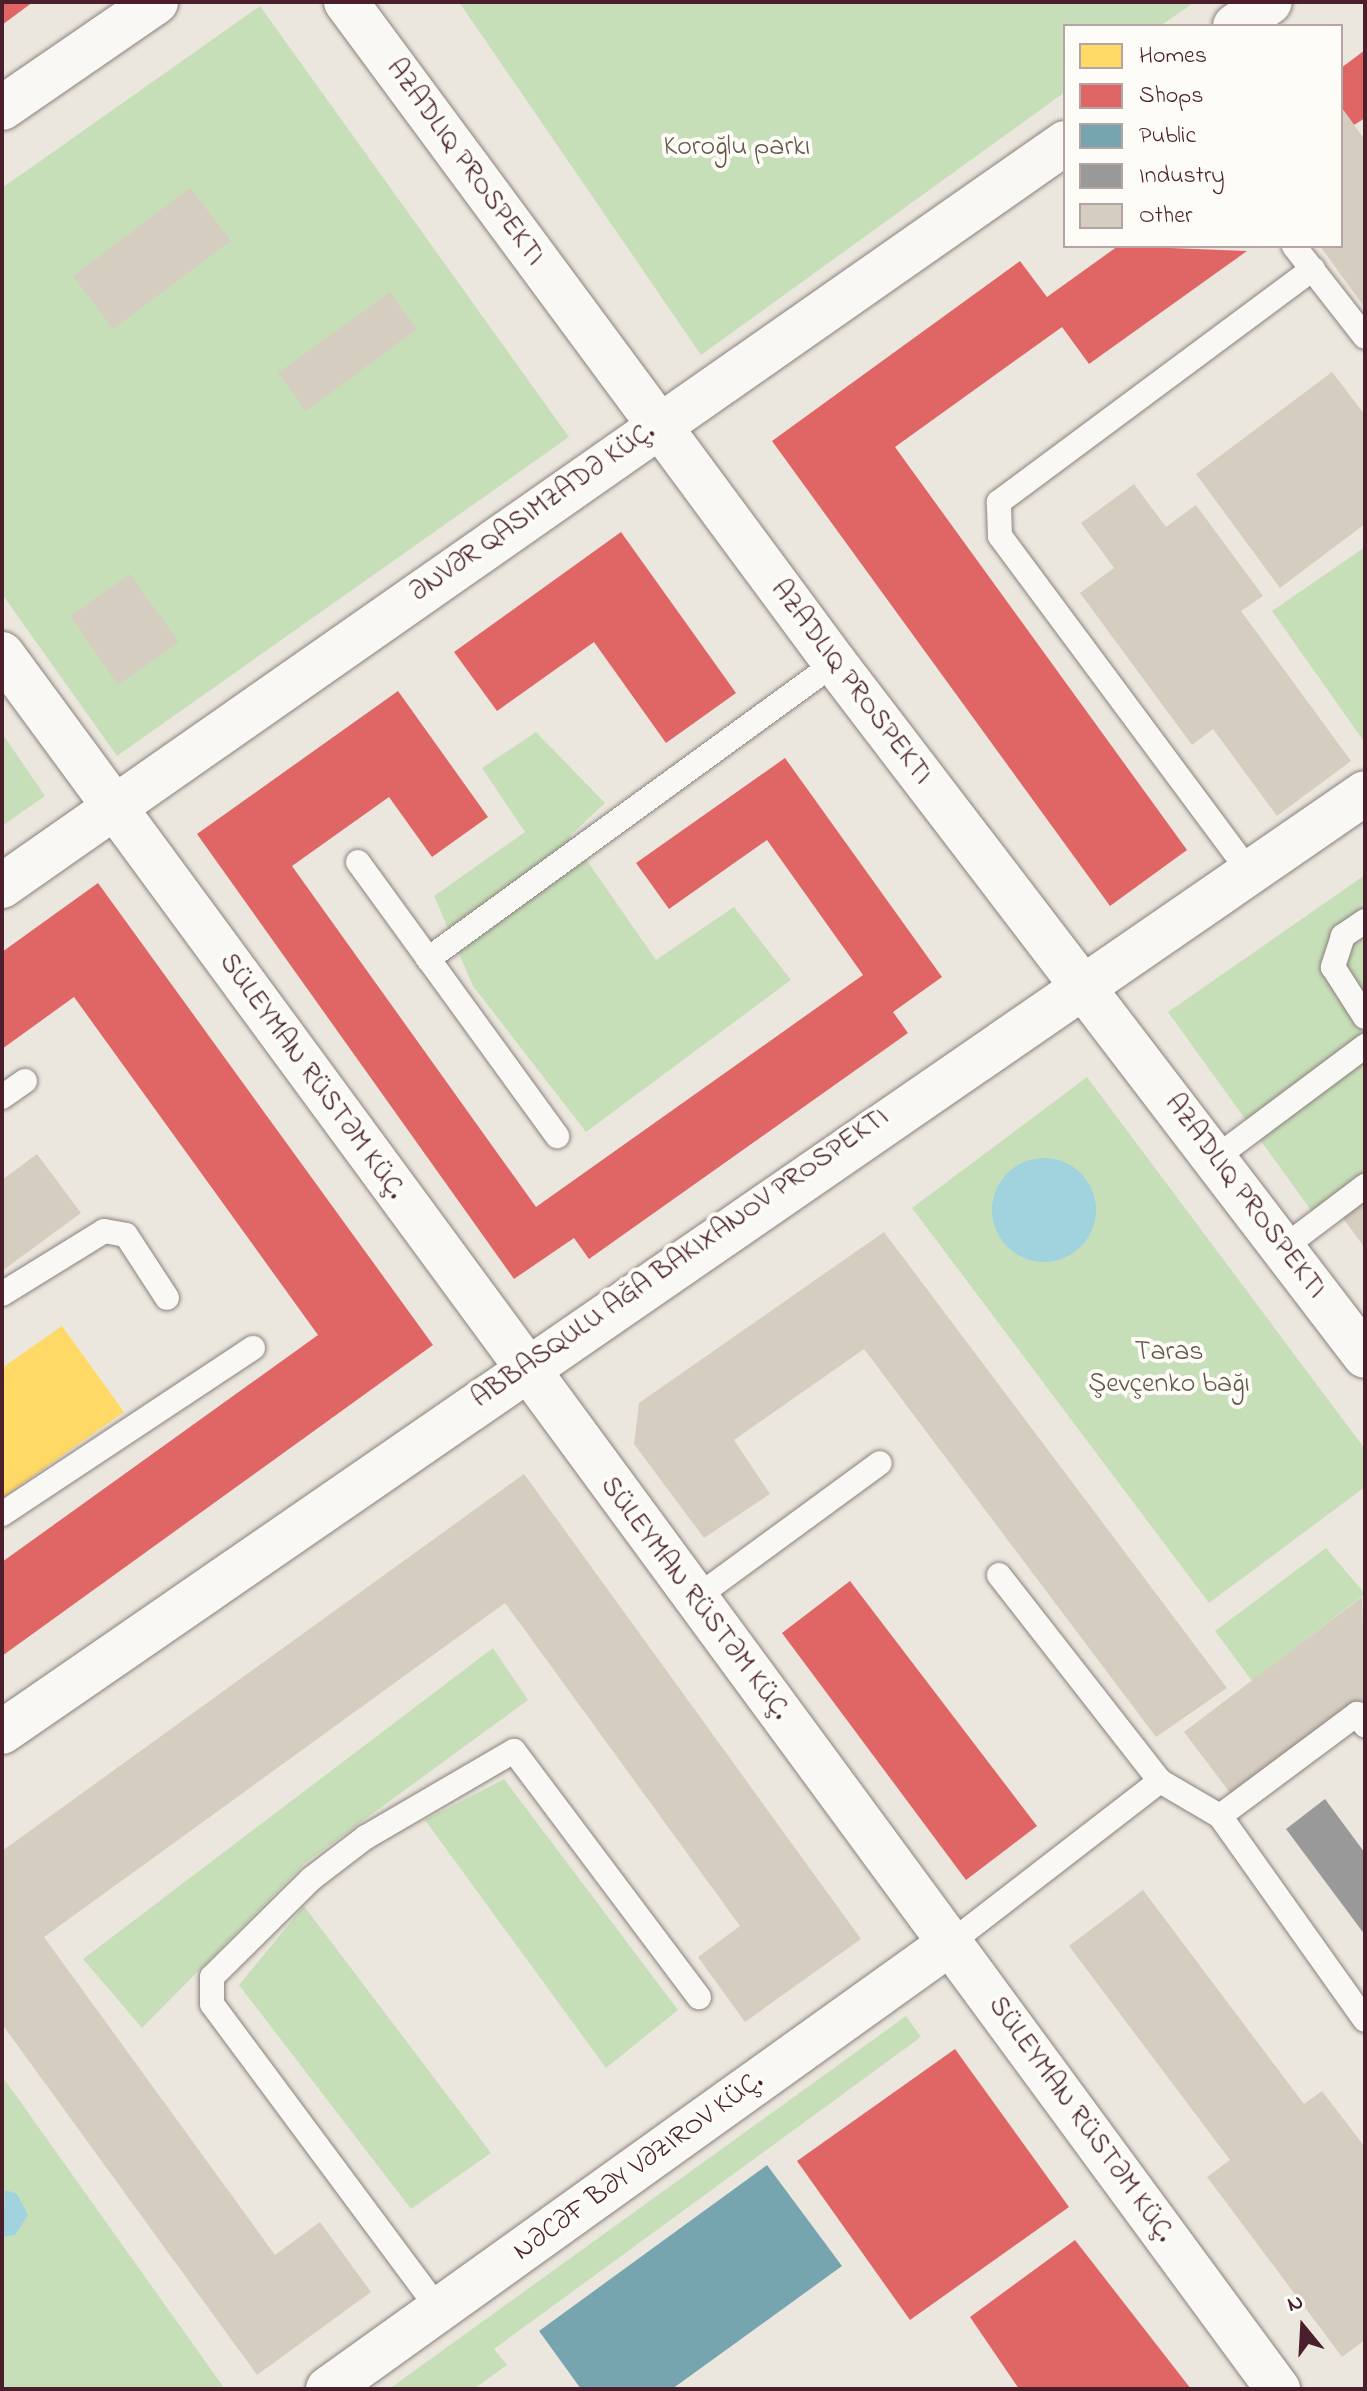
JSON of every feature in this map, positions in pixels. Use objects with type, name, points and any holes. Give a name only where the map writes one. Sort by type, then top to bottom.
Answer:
[{"type":"main road","points":[[2,108],[156,2]]},
{"type":"main road","points":[[346,2],[835,663],[1365,1356]]},
{"type":"main road","points":[[1238,24],[1270,2]]},
{"type":"main road","points":[[2,886],[657,425],[1063,144]]},
{"type":"main road","name":"SÜLEYMAN RÜSTƏM KÜÇ.","points":[[2,654],[523,1368],[1278,2389]]},
{"type":"main road","points":[[2,1732],[1079,984],[1365,793]]},
{"type":"main road","name":"NƏCƏF BƏY VƏZIROV KÜÇ.","points":[[328,2389],[949,1944]]},
{"type":"lane","points":[[1296,248],[1365,337]]},
{"type":"lane","points":[[1248,870],[1000,536],[999,502],[1313,269]]},
{"type":"lane","points":[[428,959],[835,663]]},
{"type":"lane","points":[[358,862],[557,1136]]},
{"type":"lane","points":[[1365,921],[1343,936],[1333,967],[1365,1017]]},
{"type":"lane","points":[[1214,1159],[1365,1046]]},
{"type":"lane","points":[[2,1097],[25,1081]]},
{"type":"lane","points":[[1283,1248],[1365,1186]]},
{"type":"lane","points":[[2,1294],[104,1231],[126,1235],[167,1298]]},
{"type":"lane","points":[[2,1514],[253,1348]]},
{"type":"lane","points":[[694,1599],[880,1463]]},
{"type":"lane","points":[[999,1575],[1160,1781],[1220,1816],[1365,2020]]},
{"type":"lane","points":[[1220,1816],[1362,1715]]},
{"type":"lane","points":[[440,2311],[212,2004],[212,1977],[311,1879],[366,1837],[514,1751],[699,1997]]},
{"type":"lane","points":[[949,1944],[1160,1781]]},
{"type":"green space","name":"Koroğlu parkı","points":[[459,2],[1195,2],[1163,24],[1063,24],[1063,93],[701,355]]},
{"type":"green space","points":[[260,6],[569,437],[117,756],[2,594],[2,188]]},
{"type":"green space","points":[[1365,547],[1365,743],[1272,611]]},
{"type":"green space","points":[[536,732],[605,803],[570,836],[656,960],[734,907],[791,980],[586,1132],[473,986],[434,896],[525,832],[482,768]]},
{"type":"green space","points":[[2,733],[45,796],[2,826]]},
{"type":"green space","points":[[1365,875],[1365,922],[1355,929],[1365,944],[1365,1174],[1313,1213],[1168,1012]]},
{"type":"green space","name":"Taras Şevçenko bağı","points":[[1087,1077],[1365,1449],[1365,1487],[1209,1603],[912,1208]]},
{"type":"green space","points":[[1326,1548],[1365,1594],[1252,1681],[1215,1631]]},
{"type":"green space","points":[[493,1648],[528,1700],[305,1863],[142,2028],[83,1959]]},
{"type":"green space","points":[[504,1779],[678,2010],[606,2068],[425,1820]]},
{"type":"green space","points":[[304,1906],[491,2153],[411,2209],[239,1985]]},
{"type":"green space","points":[[906,2016],[921,2037],[494,2349],[507,2365],[474,2389],[389,2389]]},
{"type":"green space","points":[[2,2076],[225,2389],[2,2389]]},
{"type":"water","points":[[1044,1158],[1064,1162],[1081,1173],[1092,1190],[1096,1210],[1092,1230],[1081,1247],[1064,1258],[1044,1262],[1024,1258],[1007,1247],[996,1230],[992,1210],[996,1190],[1007,1173],[1024,1162]]},
{"type":"water","points":[[5,2190],[17,2194],[28,2215],[15,2235],[3,2237]]},
{"type":"building: Homes","points":[[62,1326],[124,1412],[2,1498],[2,1368]]},
{"type":"building: Shops","points":[[2,2],[33,2],[2,25]]},
{"type":"building: Shops","points":[[1365,50],[1365,118],[1354,125],[1343,110],[1343,66]]},
{"type":"building: Shops","points":[[1115,248],[1247,251],[1089,364],[1062,327],[895,447],[1187,850],[1110,906],[772,441],[1020,261],[1047,297]]},
{"type":"building: Shops","points":[[621,532],[736,693],[666,743],[594,642],[497,711],[454,652]]},
{"type":"building: Shops","points":[[398,691],[488,817],[432,857],[389,797],[292,866],[536,1207],[863,975],[767,840],[669,909],[636,863],[785,758],[942,977],[893,1012],[908,1033],[589,1259],[574,1238],[514,1279],[197,834]]},
{"type":"building: Shops","points":[[98,883],[433,1345],[2,1656],[2,1562],[318,1335],[74,997],[2,1049],[2,952]]},
{"type":"building: Shops","points":[[850,1581],[1037,1826],[966,1880],[782,1633]]},
{"type":"building: Shops","points":[[955,2049],[1069,2207],[910,2320],[797,2161]]},
{"type":"building: Shops","points":[[1075,2240],[1191,2389],[1019,2389],[970,2317]]},
{"type":"building: Public","points":[[767,2165],[842,2266],[672,2389],[581,2389],[539,2331]]},
{"type":"building: Industry","points":[[1325,1799],[1365,1853],[1365,1935],[1286,1829]]},
{"type":"building: Other","points":[[1343,110],[1365,140],[1365,308],[1321,248],[1343,248]]},
{"type":"building: Other","points":[[190,188],[231,241],[113,329],[73,276]]},
{"type":"building: Other","points":[[390,292],[417,329],[306,411],[278,373]]},
{"type":"building: Other","points":[[1332,372],[1365,415],[1365,524],[1280,588],[1196,474]]},
{"type":"building: Other","points":[[1134,484],[1166,527],[1196,505],[1263,596],[1241,611],[1351,761],[1277,816],[1213,729],[1192,745],[1080,593],[1114,568],[1081,523]]},
{"type":"building: Other","points":[[130,574],[179,642],[118,685],[70,616]]},
{"type":"building: Other","points":[[37,1154],[81,1213],[2,1271],[2,1180]]},
{"type":"building: Other","points":[[1365,1193],[1365,1248],[1339,1213]]},
{"type":"building: Other","points":[[884,1232],[1227,1688],[1156,1737],[864,1349],[734,1440],[770,1494],[704,1538],[634,1444],[639,1403]]},
{"type":"building: Other","points":[[524,1474],[861,1939],[745,2022],[698,1957],[740,1926],[505,1603],[44,1937],[275,2255],[320,2222],[371,2292],[257,2375],[2,2024],[2,1851]]},
{"type":"building: Other","points":[[1362,1597],[1365,1699],[1234,1798],[1184,1732]]},
{"type":"building: Other","points":[[1143,1890],[1304,2104],[1322,2091],[1365,2147],[1365,2340],[1342,2357],[1207,2177],[1230,2160],[1069,1946]]}]
